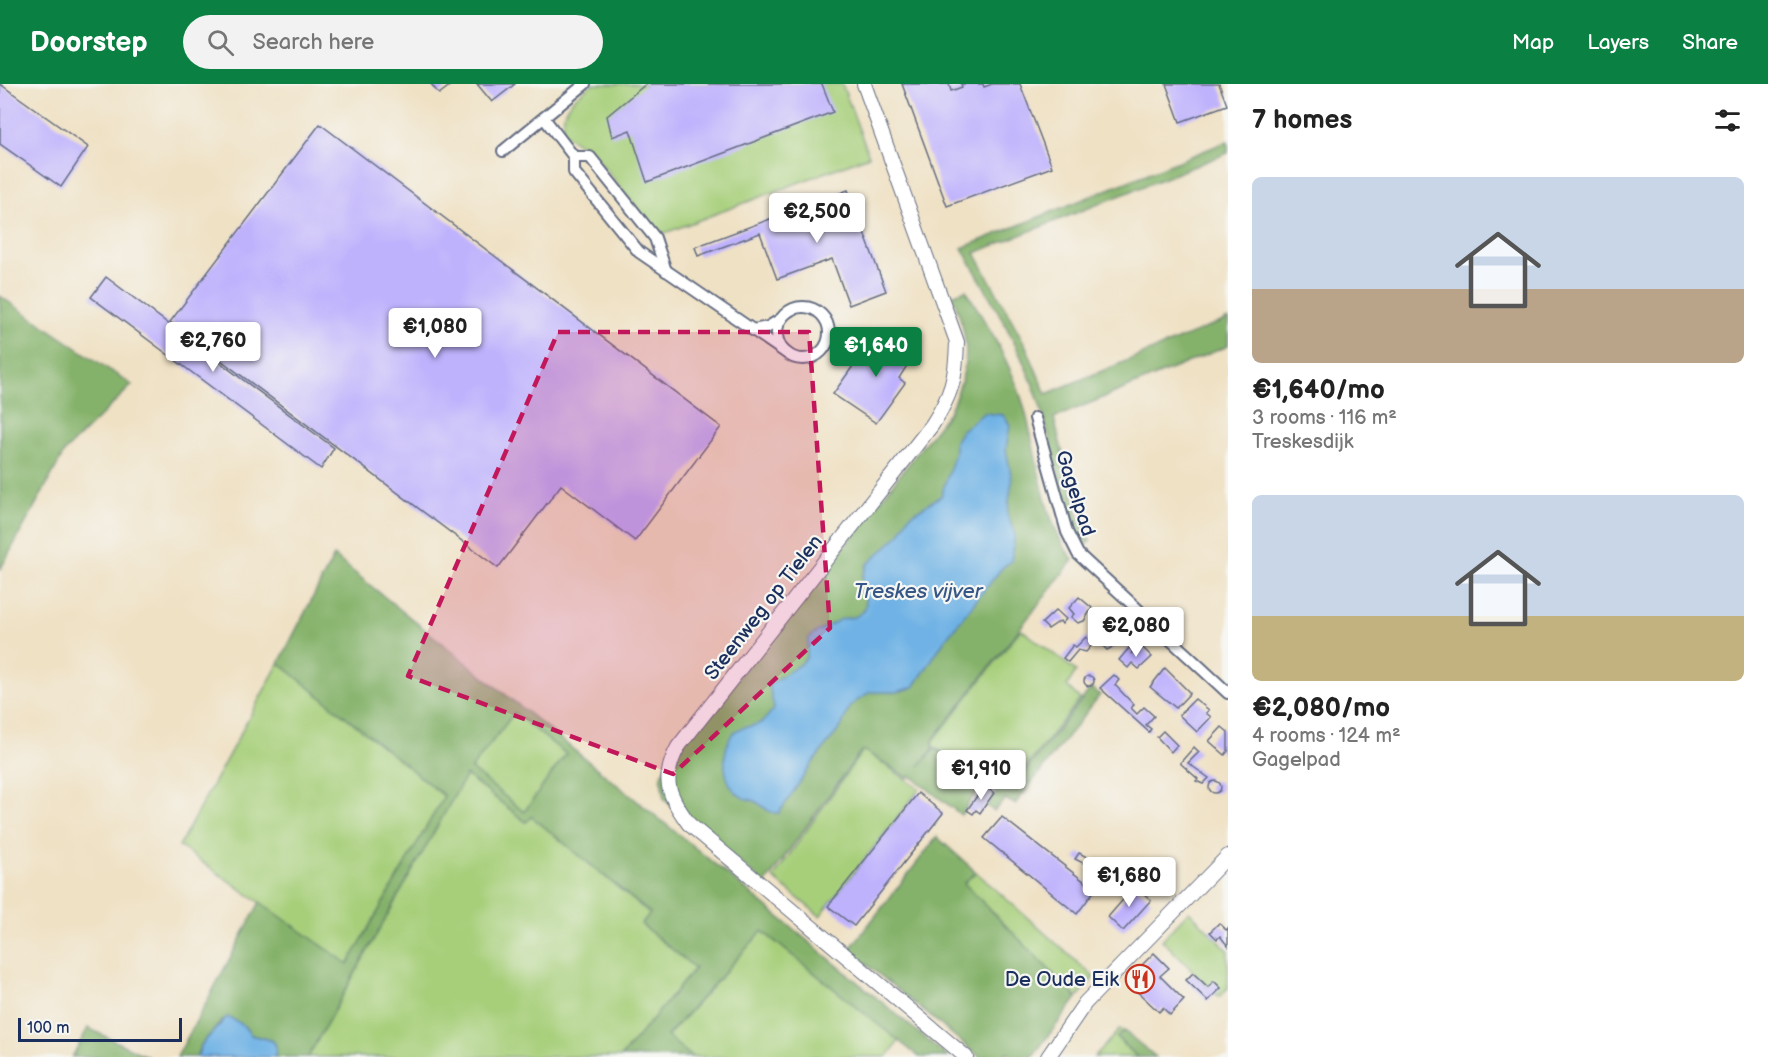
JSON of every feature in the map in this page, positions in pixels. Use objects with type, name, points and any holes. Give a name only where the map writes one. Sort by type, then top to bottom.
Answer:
[{"type":"street","points":[[503,151],[585,84]]},
{"type":"street","name":"Steenweg op Tielen","points":[[864,84],[957,342],[956,369],[948,400],[932,425],[678,747],[669,767],[668,781],[670,797],[688,824],[966,1057]]},
{"type":"street","points":[[544,118],[574,157],[574,172],[639,252],[788,354],[803,359],[818,354],[827,342],[828,327],[821,314],[807,308],[792,309],[768,327],[753,330]]},
{"type":"street","points":[[574,157],[590,157],[655,238],[666,271]]},
{"type":"street","points":[[781,319],[777,334],[779,342],[788,354]]},
{"type":"street","name":"Gagelpad","points":[[1035,418],[1067,532],[1078,554],[1228,693]]},
{"type":"street","points":[[1048,1057],[1085,1003],[1228,856]]},
{"type":"highlighted area","points":[[558,332],[809,332],[830,628],[673,774],[408,676]]},
{"type":"green space","points":[[592,84],[842,84],[869,156],[665,233],[653,229],[593,153],[563,133],[564,116],[569,104]]},
{"type":"green space","points":[[1228,141],[1228,153],[975,253],[1026,346],[1046,394],[1228,319],[1228,346],[1054,418],[1078,515],[1090,541],[1083,546],[1068,510],[1043,415],[1030,377],[1003,320],[962,248]]},
{"type":"green space","points":[[966,290],[997,343],[1017,385],[1053,524],[1073,560],[933,740],[933,749],[919,766],[935,749],[1009,791],[1091,688],[1100,695],[1015,804],[1005,799],[994,811],[987,806],[997,792],[982,783],[961,815],[911,776],[908,778],[865,751],[861,751],[765,884],[664,799],[661,777],[666,765],[683,741],[788,619],[949,412],[961,381],[966,354],[963,327],[952,295]]},
{"type":"green space","points":[[0,296],[132,385],[65,451],[0,570]]},
{"type":"green space","points":[[334,556],[699,851],[948,1057],[919,1057],[762,931],[667,1036],[692,1057],[621,1057],[695,968],[641,924],[650,913],[532,817],[526,822],[466,775],[308,1057],[275,1057],[276,1046],[273,1041],[251,1035],[244,1026],[222,1020],[204,1042],[197,1057],[177,1057],[260,902],[348,964],[444,796],[279,663]],"holes":[[[514,713],[566,754],[524,812],[471,769]]]},
{"type":"green space","points":[[1021,629],[1076,671],[1067,686],[1080,699],[1008,790],[930,745]]},
{"type":"green space","points":[[279,663],[444,796],[348,964],[179,846]]},
{"type":"green space","points":[[514,713],[566,754],[524,812],[471,769]]},
{"type":"green space","points":[[863,750],[920,789],[820,916],[773,878]]},
{"type":"green space","points":[[466,775],[526,822],[531,816],[650,914],[642,925],[695,968],[621,1057],[308,1057]]},
{"type":"green space","points":[[937,837],[976,872],[964,883],[1077,998],[1032,1057],[1014,1057],[1007,1052],[1003,1057],[980,1057],[849,950]]},
{"type":"green space","points":[[976,872],[1094,977],[1077,998],[963,883]]},
{"type":"green space","points":[[1189,911],[1228,950],[1228,988],[1219,997],[1162,940]]},
{"type":"green space","points":[[762,931],[899,1041],[887,1057],[692,1057],[667,1037]]},
{"type":"green space","points":[[88,1028],[148,1057],[72,1057]]},
{"type":"green space","points":[[1119,1030],[1124,1031],[1117,1038],[1137,1057],[1094,1057]]},
{"type":"green space","points":[[1124,1031],[1156,1057],[1137,1057],[1117,1037]]},
{"type":"water","name":"Treskes vijver","points":[[984,413],[1003,415],[1010,425],[1006,449],[1012,481],[1007,514],[1015,534],[1011,561],[1002,568],[944,641],[914,687],[897,692],[870,692],[850,706],[841,727],[814,761],[779,813],[766,809],[755,801],[745,799],[736,792],[727,779],[725,754],[730,738],[740,729],[762,722],[774,708],[769,685],[802,663],[807,657],[808,640],[813,634],[841,619],[855,617],[864,611],[866,604],[862,577],[867,565],[900,534],[909,516],[941,496],[955,453],[955,441],[961,431]]},
{"type":"water","points":[[227,1017],[242,1024],[251,1035],[273,1041],[276,1046],[275,1057],[197,1057],[202,1044]]},
{"type":"building","points":[[0,84],[88,147],[61,187],[0,144]]},
{"type":"building","points":[[431,84],[452,84],[439,94]]},
{"type":"building","points":[[477,84],[515,84],[492,102]]},
{"type":"building","points":[[646,84],[822,84],[833,112],[647,182],[630,130],[612,137],[607,116]]},
{"type":"building","points":[[902,84],[949,84],[951,91],[962,87],[961,84],[983,84],[984,87],[992,84],[1020,84],[1052,167],[947,206]]},
{"type":"building","points":[[1166,84],[1219,84],[1227,105],[1180,122]]},
{"type":"building","points":[[320,124],[721,427],[635,541],[561,485],[498,568],[170,322]]},
{"type":"building","points":[[848,190],[886,291],[849,305],[832,259],[777,279],[760,233],[698,256],[695,247]]},
{"type":"building","points":[[106,277],[334,448],[321,469],[91,297]]},
{"type":"building","points":[[911,336],[914,356],[908,357],[908,364],[899,378],[905,383],[876,423],[833,394],[868,345],[881,353],[879,342]]},
{"type":"building","points":[[1079,597],[1092,608],[1084,621],[1078,623],[1071,617],[1074,614],[1069,608]]},
{"type":"building","points":[[1056,610],[1066,619],[1062,624],[1060,621],[1048,629],[1042,623]]},
{"type":"building","points":[[1108,622],[1122,635],[1113,647],[1107,650],[1100,643],[1103,640],[1097,634]]},
{"type":"building","points":[[1086,637],[1093,644],[1086,652],[1078,650],[1068,662],[1063,658],[1073,645],[1076,647]]},
{"type":"building","points":[[1140,645],[1152,657],[1139,669],[1132,663],[1128,668],[1119,660],[1129,648],[1133,651],[1131,654]]},
{"type":"building","points":[[1165,668],[1190,693],[1176,708],[1150,687]]},
{"type":"building","points":[[1114,675],[1119,680],[1115,685],[1134,705],[1131,708],[1137,714],[1144,707],[1154,716],[1146,725],[1151,729],[1149,732],[1100,688]]},
{"type":"building","points":[[1089,676],[1094,681],[1089,686],[1084,681]]},
{"type":"building","points":[[1195,699],[1209,710],[1206,713],[1211,717],[1197,732],[1179,715]]},
{"type":"building","points":[[1222,727],[1228,732],[1228,751],[1225,755],[1209,741]]},
{"type":"building","points":[[1163,731],[1177,745],[1171,752],[1157,737]]},
{"type":"building","points":[[1194,747],[1199,752],[1188,763],[1209,778],[1203,784],[1196,781],[1198,779],[1180,763]]},
{"type":"building","points":[[1217,781],[1221,787],[1217,793],[1213,793],[1209,785]]},
{"type":"building","points":[[984,786],[994,793],[980,813],[976,810],[973,814],[967,810]]},
{"type":"building","points":[[918,793],[943,813],[854,926],[828,906]]},
{"type":"building","points":[[1002,817],[1095,890],[1077,914],[984,838]]},
{"type":"building","points":[[1079,853],[1087,857],[1083,863],[1075,859]]},
{"type":"building","points":[[1135,886],[1151,900],[1123,931],[1108,917]]},
{"type":"building","points":[[1219,923],[1226,930],[1228,928],[1228,946],[1220,936],[1217,939],[1210,932]]},
{"type":"building","points":[[1154,953],[1169,968],[1160,976],[1184,1000],[1170,1015],[1163,1008],[1159,1012],[1126,981]]},
{"type":"building","points":[[1193,973],[1208,987],[1214,981],[1221,988],[1208,1001],[1186,980]]},
{"type":"place","name":"De Oude Eik","points":[[1140,979]]}]
